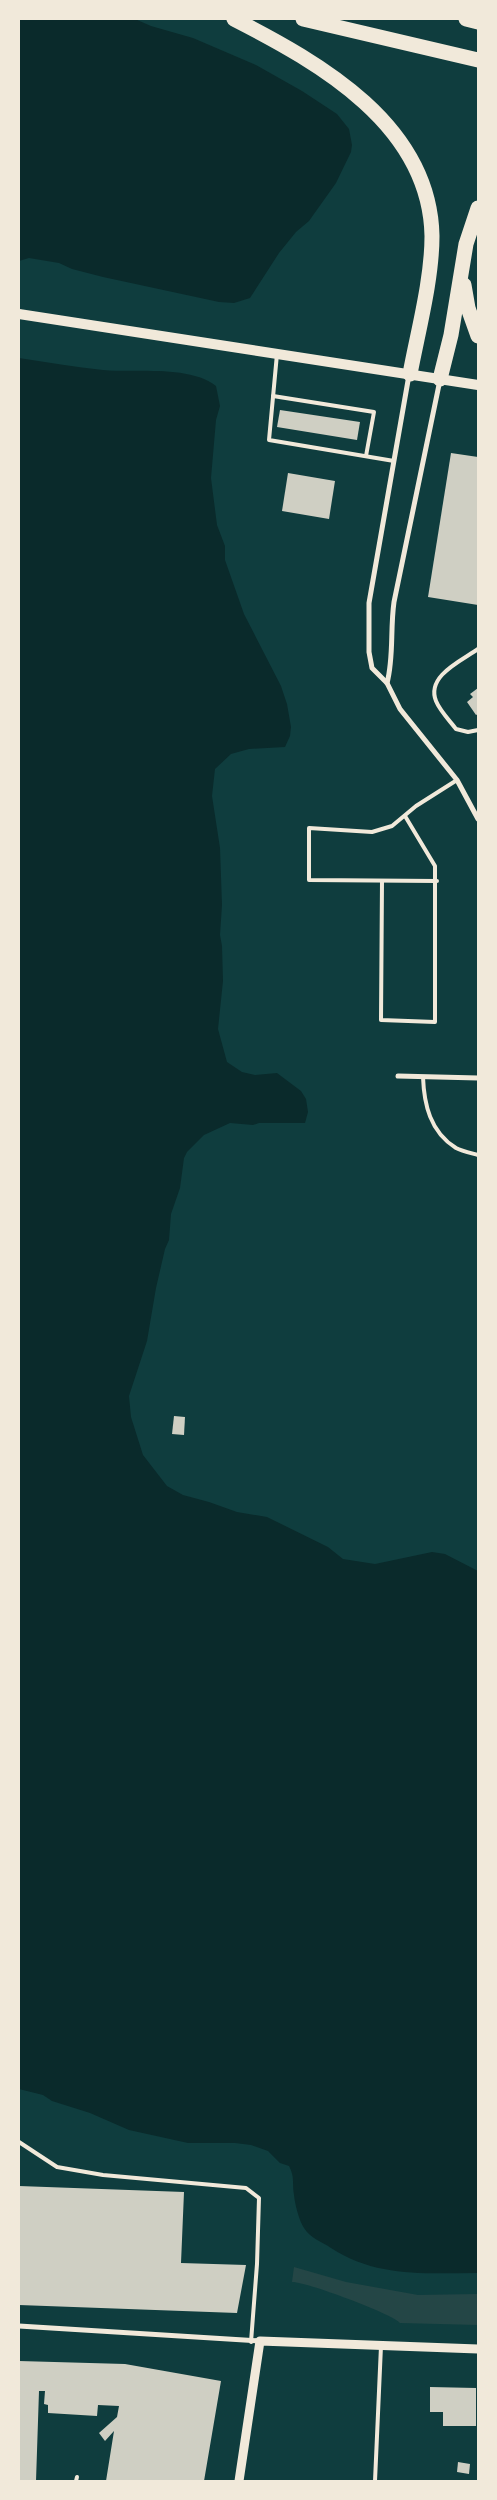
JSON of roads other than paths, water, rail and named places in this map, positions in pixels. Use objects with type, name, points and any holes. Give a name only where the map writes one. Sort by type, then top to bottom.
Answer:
[{"type":"highway","points":[[234,19],[295,51],[351,90],[388,127],[416,170],[428,203],[432,238],[429,270],[410,374]]},
{"type":"highway","points":[[303,19],[478,60]]},
{"type":"highway","points":[[466,19],[478,22]]},
{"type":"highway","points":[[440,379],[451,335],[465,252],[471,226],[478,208]]},
{"type":"highway","points":[[465,252],[465,299],[478,336]]},
{"type":"main road","points":[[19,314],[478,385]]},
{"type":"street","points":[[410,374],[367,620],[372,668],[387,684],[400,709],[456,780],[478,818]]},
{"type":"street","points":[[387,684],[392,667],[391,624],[394,602],[440,379]]},
{"type":"street","points":[[398,1076],[478,1078]]},
{"type":"street","points":[[19,2326],[256,2342],[478,2349]]},
{"type":"street","points":[[239,2481],[256,2342]]},
{"type":"lane","points":[[277,354],[269,440],[394,460]]},
{"type":"lane","points":[[273,396],[374,412],[366,456]]},
{"type":"lane","points":[[478,649],[436,679],[433,692],[436,703],[456,729],[468,732],[478,730]]},
{"type":"lane","points":[[436,881],[309,880],[309,828],[372,832],[392,826],[456,780]]},
{"type":"lane","points":[[382,881],[381,1020],[435,1022],[435,866],[430,854],[405,816]]},
{"type":"lane","points":[[423,1077],[424,1096],[429,1116],[440,1133],[456,1148],[478,1155]]},
{"type":"lane","points":[[19,2142],[57,2167],[103,2175],[246,2188],[259,2198],[256,2342]]},
{"type":"lane","points":[[375,2481],[381,2346]]}]
